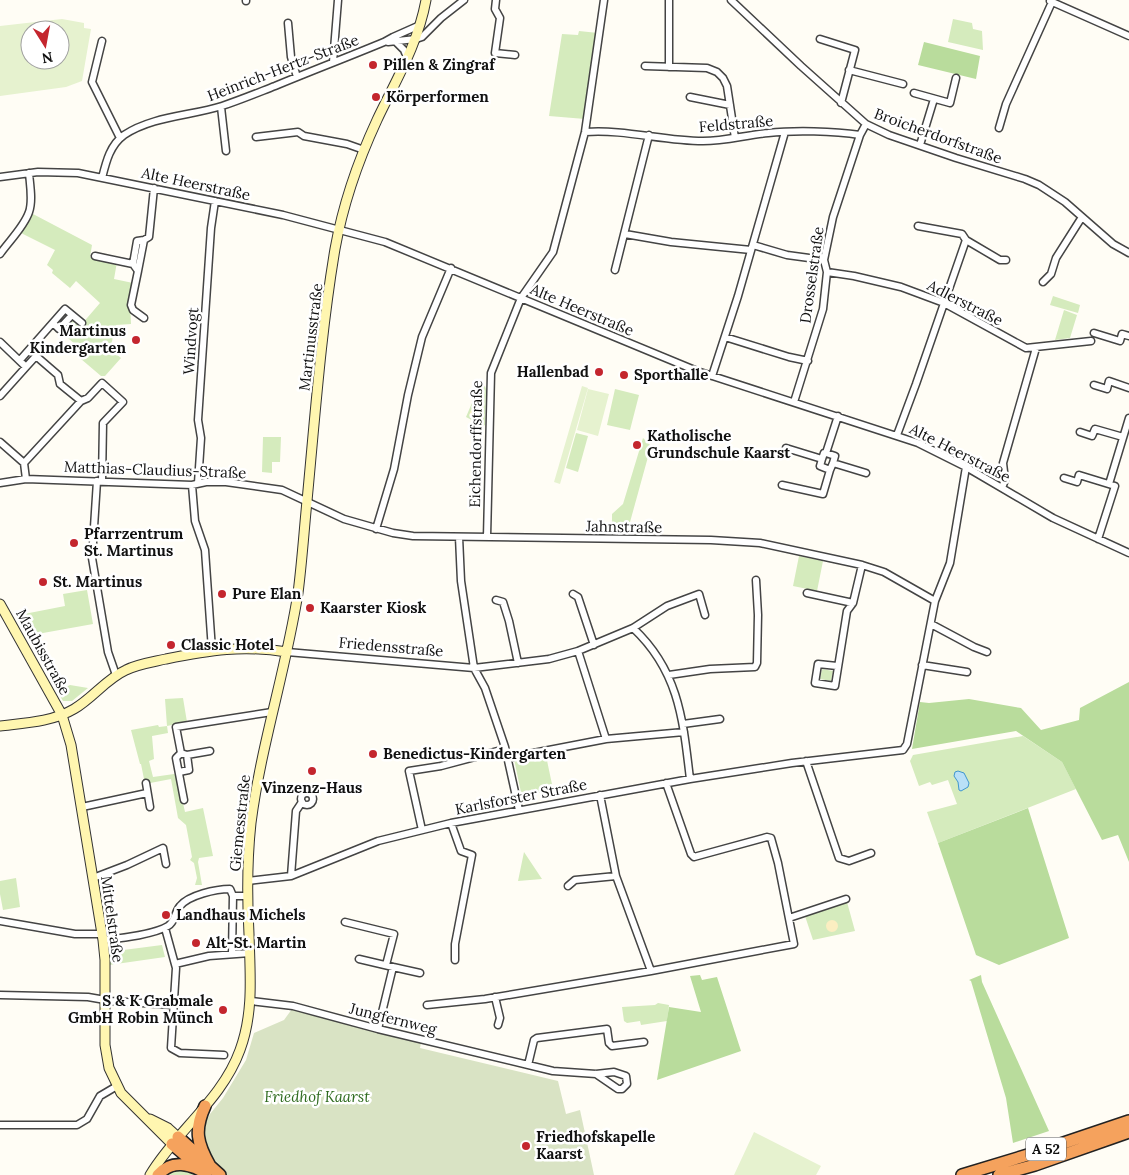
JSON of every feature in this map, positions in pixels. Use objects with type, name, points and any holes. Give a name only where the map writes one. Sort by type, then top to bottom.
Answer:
[{"type":"highway","points":[[205,1106],[199,1121],[198,1136],[208,1171]]},
{"type":"highway","name":"A 52","points":[[962,1175],[1129,1121]]},
{"type":"highway","name":"A 52","points":[[999,1175],[1129,1132]]},
{"type":"highway","points":[[175,1141],[208,1171]]},
{"type":"highway","points":[[158,1175],[168,1167],[182,1164],[220,1175]]},
{"type":"main road","name":"Martinusstraße","points":[[287,652],[300,574],[325,318],[339,229],[349,191],[364,150],[408,60],[416,39],[426,0]]},
{"type":"main road","name":"Maubisstraße","points":[[0,604],[62,715]]},
{"type":"main road","name":"Friedensstraße","points":[[0,726],[46,720],[62,715],[87,700],[116,675],[127,669],[148,663],[212,650],[253,648],[287,652]]},
{"type":"main road","name":"Giemesstraße","points":[[150,1175],[175,1141],[220,1087],[237,1058],[246,1030],[251,1001],[248,882],[251,826],[254,799],[272,712],[287,652]]},
{"type":"main road","name":"Mittelstraße","points":[[62,715],[71,745],[103,937],[106,1057],[117,1086],[125,1098],[175,1141]]},
{"type":"street","points":[[333,62],[338,0]]},
{"type":"street","points":[[416,39],[422,37],[441,18],[464,0]]},
{"type":"street","points":[[496,0],[495,9],[500,18],[495,53],[515,56]]},
{"type":"street","name":"Eichendorffstraße","points":[[487,537],[490,380],[492,367],[521,298],[553,252],[585,132],[604,0]]},
{"type":"street","points":[[669,0],[669,66]]},
{"type":"street","name":"Broicherdorfstraße","points":[[731,0],[866,124],[889,135],[1032,181],[1065,202],[1113,244],[1129,254]]},
{"type":"street","points":[[999,128],[1006,104],[1051,1],[1129,36]]},
{"type":"street","points":[[288,23],[291,57],[297,77]]},
{"type":"street","name":"Heinrich-Hertz-Straße","points":[[120,138],[146,124],[221,107],[384,42],[420,25]]},
{"type":"street","name":"Heinrich-Hertz-Straße","points":[[384,42],[416,39]]},
{"type":"street","points":[[820,39],[855,50],[841,103]]},
{"type":"street","points":[[102,41],[92,82],[120,138],[109,153],[102,178]]},
{"type":"street","points":[[395,41],[404,50],[408,60]]},
{"type":"street","points":[[644,66],[714,70],[724,80],[730,105],[734,138]]},
{"type":"street","points":[[849,70],[903,84]]},
{"type":"street","points":[[914,94],[950,103],[956,78]]},
{"type":"street","points":[[690,97],[730,105]]},
{"type":"street","points":[[920,145],[934,99]]},
{"type":"street","points":[[221,107],[226,151]]},
{"type":"street","name":"Drosselstraße","points":[[794,402],[823,309],[827,272],[824,260],[832,217],[860,135],[866,124]]},
{"type":"street","name":"Feldstraße","points":[[585,132],[609,131],[689,141],[785,132],[860,135]]},
{"type":"street","points":[[256,137],[298,132],[304,136],[347,144],[364,150]]},
{"type":"street","points":[[712,376],[752,248],[785,132]]},
{"type":"street","points":[[615,270],[649,136]]},
{"type":"street","name":"Alte Heerstraße","points":[[0,177],[29,173],[65,172],[102,178],[297,218],[392,244],[673,362],[897,435],[927,447],[966,467],[1053,518],[1129,553]]},
{"type":"street","points":[[0,254],[30,211],[29,173]]},
{"type":"street","points":[[133,264],[137,241],[149,237],[154,188]]},
{"type":"street","name":"Windvogt","points":[[212,650],[205,550],[195,521],[195,484],[201,438],[198,420],[211,228],[215,200]]},
{"type":"street","points":[[1043,282],[1051,274],[1056,258],[1082,217]]},
{"type":"street","points":[[918,226],[962,234],[966,240],[1000,260],[1006,260]]},
{"type":"street","points":[[625,234],[662,241],[752,248],[824,260]]},
{"type":"street","points":[[144,240],[131,305],[133,310],[144,318]]},
{"type":"street","points":[[897,435],[966,240]]},
{"type":"street","points":[[95,256],[133,264],[138,270]]},
{"type":"street","points":[[376,529],[394,469],[408,395],[422,337],[451,268]]},
{"type":"street","name":"Adlerstraße","points":[[827,272],[901,287],[944,303],[1026,348],[1091,341]]},
{"type":"street","points":[[20,360],[65,309],[82,323]]},
{"type":"street","points":[[1094,333],[1120,341],[1122,334],[1129,336]]},
{"type":"street","points":[[725,337],[808,361]]},
{"type":"street","points":[[0,342],[26,366]]},
{"type":"street","points":[[1002,488],[1004,480],[1003,463],[1036,348]]},
{"type":"street","points":[[30,350],[58,375],[60,384],[81,401]]},
{"type":"street","points":[[0,396],[36,356]]},
{"type":"street","points":[[1094,385],[1107,389],[1109,381],[1129,388]]},
{"type":"street","points":[[24,463],[81,401],[88,398],[102,383],[123,402],[103,423],[92,558],[108,652],[116,675]]},
{"type":"street","points":[[838,416],[826,454],[824,453],[820,466],[831,466],[866,473]]},
{"type":"street","points":[[1109,484],[1129,418]]},
{"type":"street","points":[[1080,432],[1092,436],[1095,429],[1123,437]]},
{"type":"street","points":[[0,442],[24,463],[26,479]]},
{"type":"street","points":[[786,448],[822,459]]},
{"type":"street","points":[[782,485],[822,494],[835,456],[826,454]]},
{"type":"street","points":[[966,467],[950,563],[935,601],[922,664],[967,672]]},
{"type":"street","points":[[1064,478],[1077,482],[1079,475],[1115,486],[1098,539]]},
{"type":"street","name":"Matthias-Claudius-Straße","points":[[0,483],[26,479],[195,484],[226,482],[282,490],[307,501]]},
{"type":"street","name":"Jahnstraße","points":[[307,501],[344,519],[376,529],[413,536],[750,542],[862,565],[884,572],[935,601]]},
{"type":"street","points":[[459,537],[460,581],[474,668],[488,695],[505,749],[519,810]]},
{"type":"street","points":[[838,666],[847,611],[853,604],[862,565]]},
{"type":"street","points":[[669,675],[710,669],[755,667],[758,615],[756,580]]},
{"type":"street","points":[[573,594],[578,596],[594,644]]},
{"type":"street","name":"Friedensstraße","points":[[287,652],[474,668],[549,658],[578,651],[633,628],[666,606],[699,594],[705,615]]},
{"type":"street","points":[[807,594],[853,604]]},
{"type":"street","points":[[496,600],[503,602],[518,663]]},
{"type":"street","points":[[931,624],[987,652]]},
{"type":"street","points":[[633,628],[646,640],[669,675],[683,724],[690,779]]},
{"type":"street","points":[[578,651],[606,738]]},
{"type":"street","name":"Karlsforster Straße","points":[[248,882],[290,876],[378,841],[451,823],[690,779],[806,761],[903,750],[907,744],[922,664]]},
{"type":"street","points":[[179,772],[189,770],[176,727],[272,712]]},
{"type":"street","points":[[683,724],[720,719]]},
{"type":"street","points":[[507,758],[606,738],[684,732]]},
{"type":"street","points":[[422,830],[409,771],[441,766],[505,749]]},
{"type":"street","points":[[184,800],[176,758],[184,754],[210,751]]},
{"type":"street","points":[[806,761],[839,858],[849,861],[871,854]]},
{"type":"street","points":[[146,783],[150,807]]},
{"type":"street","points":[[427,1005],[495,997],[794,944],[771,838],[768,837],[694,857],[691,854],[666,783]]},
{"type":"street","points":[[82,807],[147,793]]},
{"type":"street","points":[[600,795],[616,876],[650,971]]},
{"type":"street","points":[[290,876],[296,811],[302,802]]},
{"type":"street","points":[[451,823],[461,851],[472,854],[455,944],[455,960]]},
{"type":"street","points":[[93,878],[163,848],[166,864]]},
{"type":"street","points":[[568,886],[575,880],[616,876]]},
{"type":"street","points":[[0,921],[75,934],[128,937],[165,928],[174,921],[180,906],[202,894],[228,888],[232,890],[233,896],[232,954]]},
{"type":"street","points":[[233,896],[248,896]]},
{"type":"street","points":[[789,918],[846,899]]},
{"type":"street","points":[[345,922],[394,934],[378,1029]]},
{"type":"street","points":[[165,928],[175,964],[171,1048],[180,1053],[224,1055]]},
{"type":"street","points":[[175,964],[209,956],[250,953]]},
{"type":"street","points":[[359,959],[420,973]]},
{"type":"street","points":[[0,995],[88,997],[173,1005]]},
{"type":"street","points":[[495,997],[500,1018],[498,1025]]},
{"type":"street","name":"Jungfernweg","points":[[251,1001],[293,1006],[378,1029],[553,1071],[596,1074]]},
{"type":"street","points":[[528,1065],[534,1040],[537,1038],[607,1029],[609,1043],[612,1046],[644,1042]]},
{"type":"street","points":[[0,1125],[71,1125],[82,1123],[92,1111],[100,1096],[117,1086]]},
{"type":"green space","points":[[953,19],[972,23],[973,29],[982,31],[983,50],[948,42]]},
{"type":"green space","points":[[70,20],[84,23],[84,28],[91,29],[82,81],[66,87],[0,96],[0,26],[20,24],[20,70],[70,70]]},
{"type":"green space","points":[[579,31],[598,33],[585,119],[549,116],[562,34],[578,35]]},
{"type":"green space","points":[[924,42],[980,56],[976,79],[918,65]]},
{"type":"green space","points":[[33,214],[92,245],[90,257],[117,262],[114,279],[133,283],[130,301],[131,324],[116,325],[110,349],[121,358],[105,376],[101,376],[81,359],[85,353],[60,331],[72,317],[81,325],[100,303],[76,281],[70,288],[52,273],[53,270],[47,265],[55,250],[21,233]]},
{"type":"green space","points":[[1053,296],[1080,305],[1078,313],[1050,305]]},
{"type":"green space","points":[[1064,310],[1077,315],[1070,338],[1055,340]]},
{"type":"green space","points":[[480,384],[485,386],[486,389],[485,425],[483,426],[466,417]]},
{"type":"green space","points":[[582,386],[588,388],[560,484],[554,482]]},
{"type":"green space","points":[[588,389],[609,394],[598,436],[577,430]]},
{"type":"green space","points":[[615,389],[639,395],[630,430],[607,425]]},
{"type":"green space","points":[[576,433],[588,436],[578,472],[566,468]]},
{"type":"green space","points":[[263,437],[281,437],[280,462],[272,462],[272,473],[262,472]]},
{"type":"green space","points":[[643,438],[651,446],[627,533],[612,533],[612,514],[623,504]]},
{"type":"green space","points":[[799,556],[823,561],[817,591],[793,586]]},
{"type":"green space","points":[[87,590],[93,624],[43,633],[32,640],[19,615],[65,606],[63,594]]},
{"type":"green space","points":[[822,669],[833,671],[831,681],[820,679]]},
{"type":"green space","points":[[1129,682],[1129,862],[1118,835],[1102,840],[1062,762],[1016,731],[912,749],[920,702],[929,703],[969,699],[1021,708],[1041,730],[1079,720],[1080,708]]},
{"type":"green space","points":[[70,685],[88,688],[72,701],[63,701],[57,691]]},
{"type":"green space","points":[[183,698],[187,722],[167,726],[165,699]]},
{"type":"green space","points":[[158,725],[159,727],[167,726],[168,733],[152,736],[154,759],[149,761],[153,777],[174,774],[177,776],[185,812],[203,808],[213,856],[199,858],[202,885],[195,885],[197,878],[194,863],[190,860],[192,857],[186,825],[178,818],[171,779],[145,784],[131,730]]},
{"type":"green space","points":[[1023,736],[1062,762],[1076,789],[938,843],[927,812],[957,804],[948,780],[932,785],[930,782],[919,786],[910,761],[913,755]]},
{"type":"green space","points":[[545,751],[553,789],[538,793],[532,801],[526,801],[522,797],[514,759]]},
{"type":"green space","points":[[1028,808],[1069,938],[999,965],[976,955],[938,843]]},
{"type":"green space","points":[[524,852],[542,879],[518,881]]},
{"type":"green space","points":[[16,878],[20,907],[3,910],[0,881]]},
{"type":"green space","points":[[847,902],[855,931],[813,940],[805,916]]},
{"type":"green space","points":[[162,945],[165,957],[109,965],[108,952]]},
{"type":"green space","points":[[700,975],[702,980],[717,977],[741,1051],[657,1080],[669,1007],[701,1012],[690,976]]},
{"type":"green space","points":[[981,975],[982,982],[1049,1131],[1013,1143],[1006,1098],[971,981],[969,980]]},
{"type":"green space","points":[[658,1003],[669,1005],[667,1021],[641,1025],[640,1021],[627,1023],[624,1021],[622,1007],[655,1005]]},
{"type":"green space","name":"Friedhof Kaarst","points":[[292,1009],[421,1043],[420,1048],[558,1081],[566,1114],[580,1110],[594,1175],[226,1175],[211,1159],[202,1138],[204,1126],[246,1060],[254,1033],[284,1020]]},
{"type":"green space","points":[[754,1132],[821,1166],[816,1175],[734,1175]]},
{"type":"green space","points":[[175,1168],[202,1175],[162,1175]]},
{"type":"sand","points":[[477,397],[481,399],[481,416],[479,420],[469,415]]},
{"type":"sand","points":[[830,920],[834,920],[838,926],[834,932],[830,932],[826,928],[826,924]]},
{"type":"water","points":[[955,772],[964,773],[969,783],[968,787],[961,791],[954,776]]},
{"type":"place","name":"Pillen & Zingraf","points":[[373,65]]},
{"type":"place","name":"Körperformen","points":[[376,97]]},
{"type":"place","name":"Martinus Kindergarten","points":[[136,340]]},
{"type":"place","name":"Hallenbad","points":[[599,372]]},
{"type":"place","name":"Sporthalle","points":[[624,375]]},
{"type":"place","name":"Katholische Grundschule Kaarst","points":[[637,445]]},
{"type":"place","name":"Pfarrzentrum St. Martinus","points":[[74,543]]},
{"type":"place","name":"St. Martinus","points":[[43,582]]},
{"type":"place","name":"Pure Elan","points":[[222,594]]},
{"type":"place","name":"Kaarster Kiosk","points":[[310,608]]},
{"type":"place","name":"Classic Hotel","points":[[171,645]]},
{"type":"place","name":"Benedictus-Kindergarten","points":[[373,754]]},
{"type":"place","name":"Vinzenz-Haus","points":[[312,771]]},
{"type":"place","name":"Landhaus Michels","points":[[166,915]]},
{"type":"place","name":"Alt-St. Martin","points":[[196,943]]},
{"type":"place","name":"S & K Grabmale GmbH Robin Münch","points":[[223,1010]]},
{"type":"place","name":"Friedhofskapelle Kaarst","points":[[526,1146]]}]
